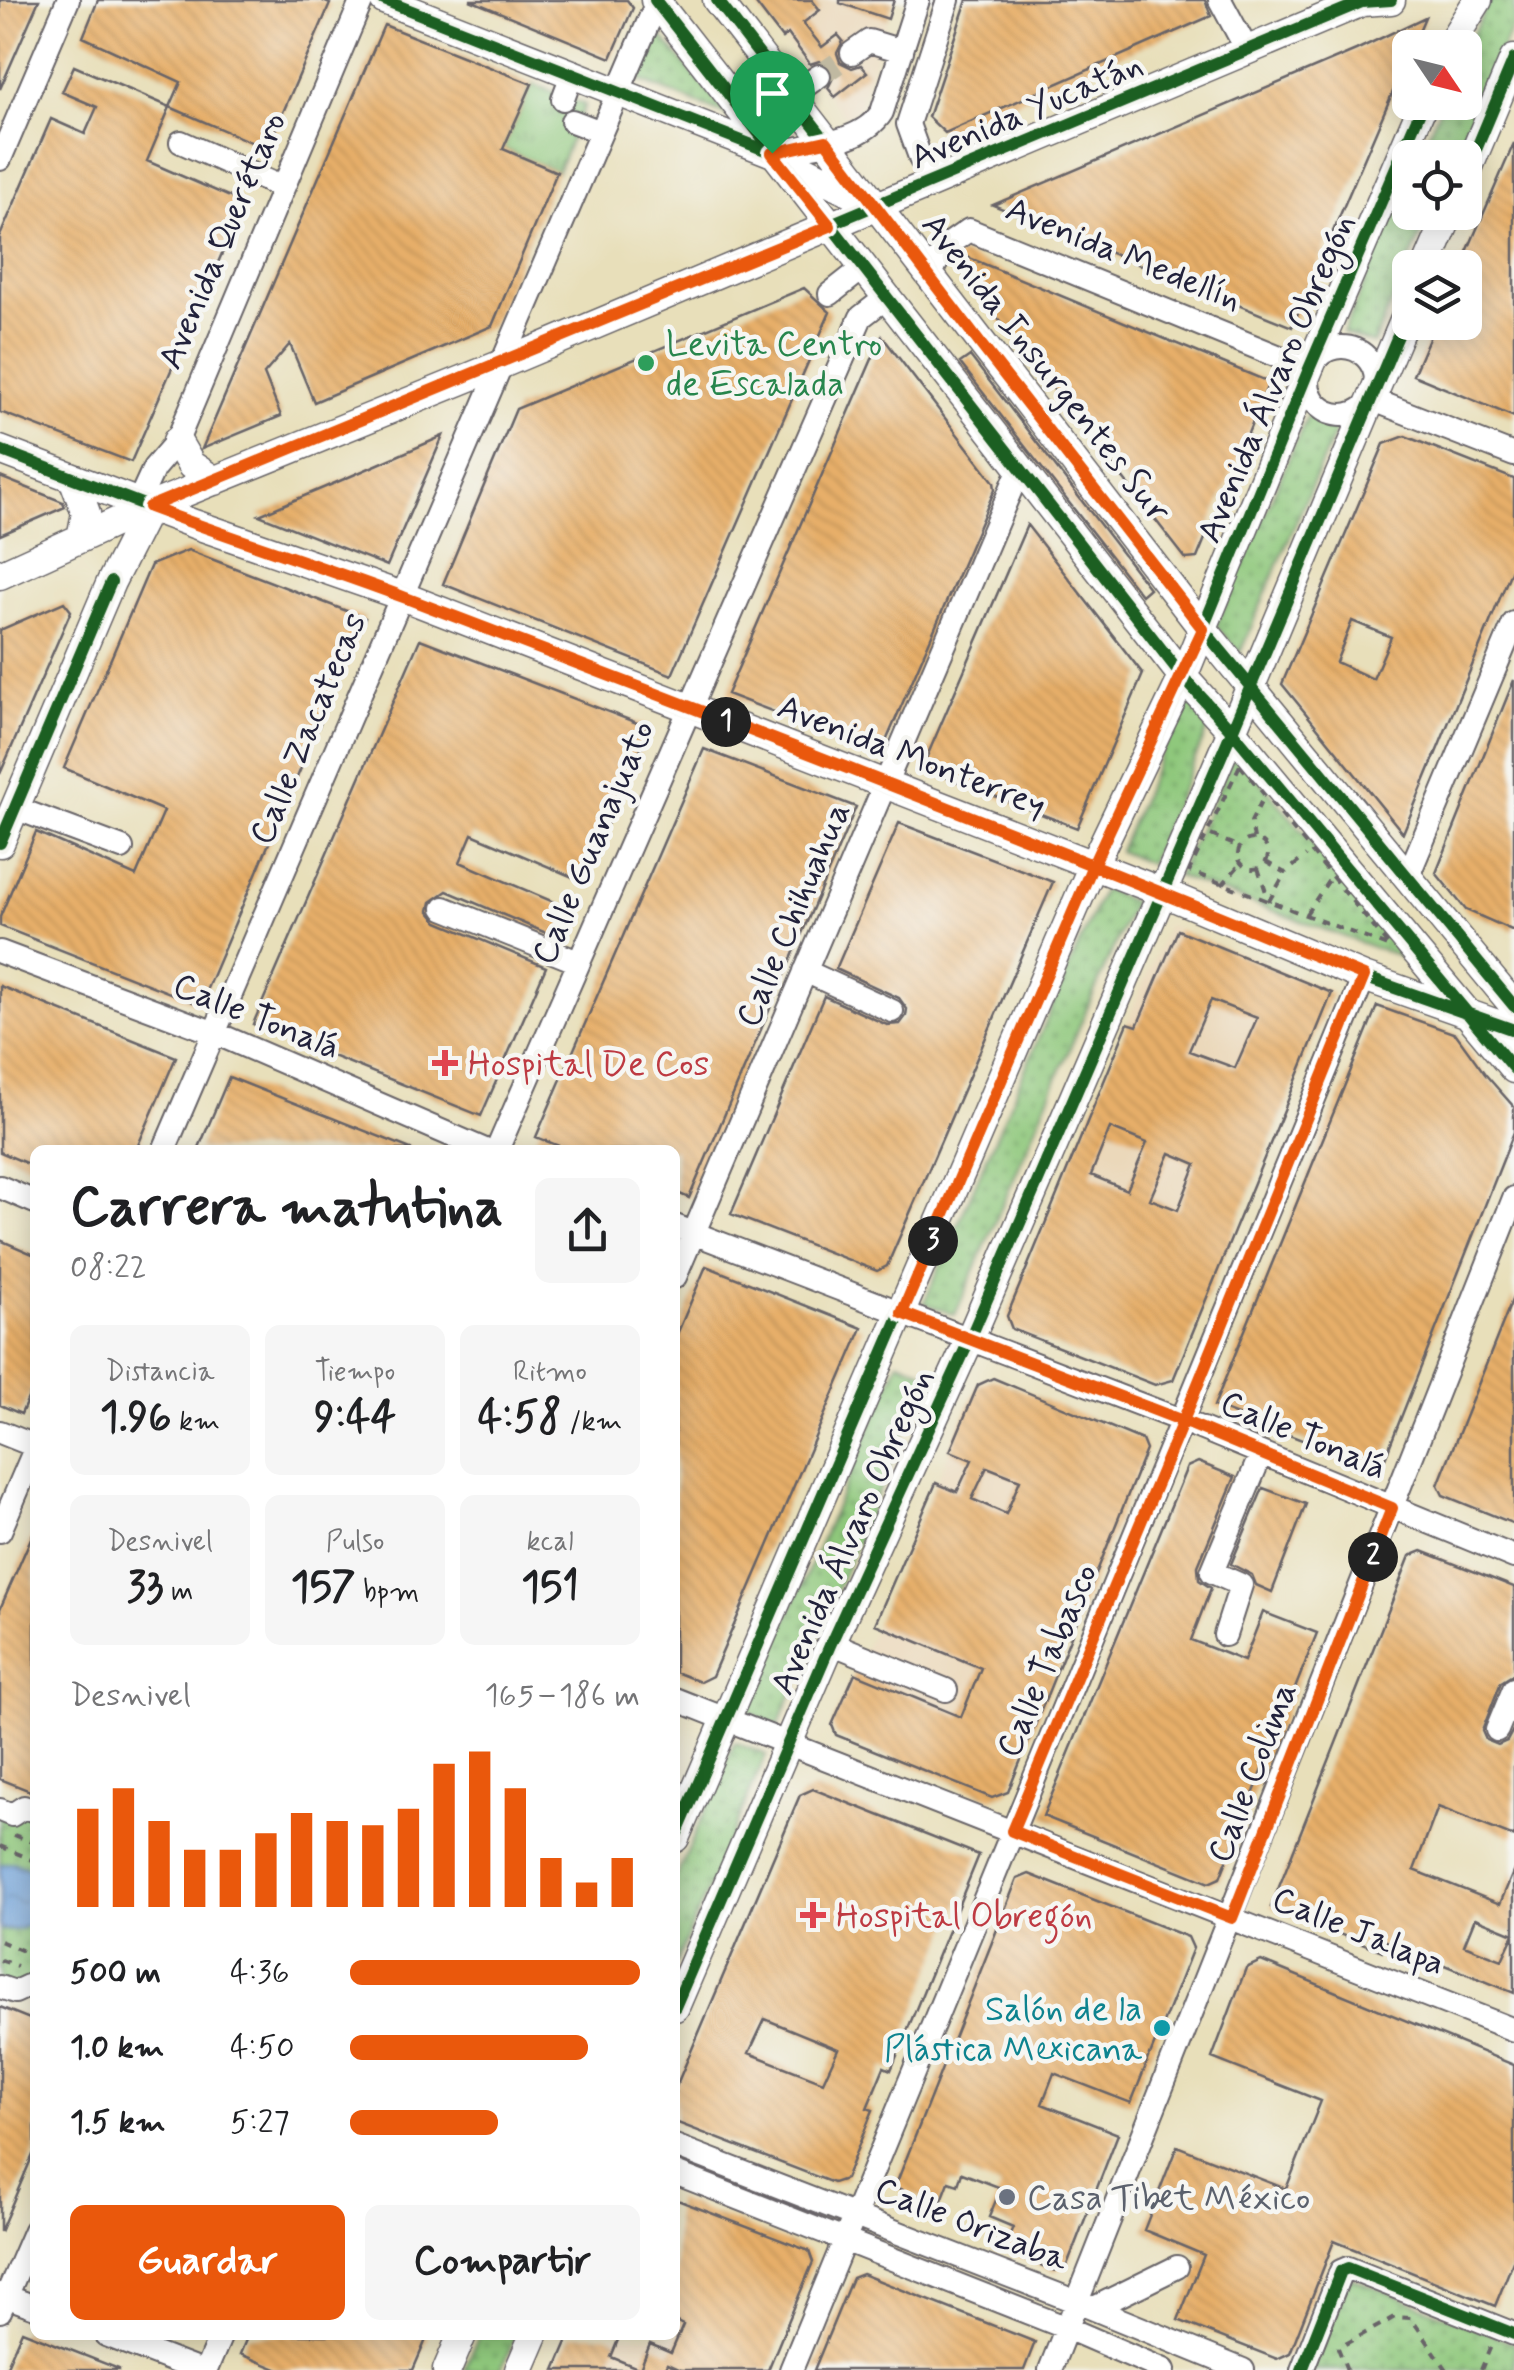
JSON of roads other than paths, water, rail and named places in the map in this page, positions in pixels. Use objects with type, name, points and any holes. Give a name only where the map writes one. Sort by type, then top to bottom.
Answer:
[{"type":"main road","points":[[384,0],[772,153],[876,206]]},
{"type":"main road","name":"Avenida Insurgentes Sur","points":[[718,0],[1203,629],[1514,1006]]},
{"type":"main road","name":"Avenida Yucatán","points":[[143,505],[215,481],[502,364],[1362,1],[1391,0]]},
{"type":"main road","points":[[1459,30],[1478,0]]},
{"type":"main road","points":[[656,1],[1183,677],[1232,730],[1514,1069]]},
{"type":"main road","points":[[1480,140],[1514,59]]},
{"type":"main road","name":"Avenida Álvaro Obregón","points":[[680,1826],[1093,865],[1183,677],[1416,120]]},
{"type":"main road","name":"Avenida Álvaro Obregón","points":[[680,1995],[831,1643],[969,1341],[1396,340]]},
{"type":"main road","points":[[177,441],[191,465],[215,481]]},
{"type":"main road","name":"Avenida Monterrey","points":[[0,450],[402,596],[1162,892],[1364,976],[1514,1030]]},
{"type":"main road","points":[[73,478],[86,512],[80,538]]},
{"type":"main road","points":[[0,575],[143,505]]},
{"type":"main road","name":"Avenida Querétaro","points":[[0,844],[143,505]]},
{"type":"main road","points":[[447,2370],[460,2340]]},
{"type":"main road","points":[[519,2370],[532,2340]]},
{"type":"street","points":[[0,159],[68,0]]},
{"type":"street","name":"Avenida Querétaro","points":[[143,505],[154,468],[177,441],[362,0]]},
{"type":"street","points":[[772,153],[855,135],[876,122],[918,0]]},
{"type":"street","points":[[942,178],[921,160],[908,124],[948,0]]},
{"type":"street","points":[[1220,0],[1247,50]]},
{"type":"street","name":"Calle Zacatecas","points":[[166,1145],[656,1]]},
{"type":"street","points":[[852,53],[868,41],[902,51]]},
{"type":"street","points":[[563,99],[573,72]]},
{"type":"street","points":[[792,95],[819,76]]},
{"type":"street","points":[[572,121],[601,132]]},
{"type":"street","points":[[181,142],[283,188]]},
{"type":"street","name":"Avenida Medellín","points":[[929,276],[946,246],[969,230],[1309,369]]},
{"type":"street","points":[[830,294],[863,268]]},
{"type":"street","name":"Calle Guanajuato","points":[[499,1145],[861,317],[887,298]]},
{"type":"street","points":[[1342,346],[1361,352],[1374,368],[1371,399],[1349,415],[1322,410],[1310,396],[1309,369],[1331,348],[1342,346]]},
{"type":"street","points":[[1371,399],[1514,455]]},
{"type":"street","name":"Calle Chihuahua","points":[[684,1230],[805,971],[1020,468]]},
{"type":"street","points":[[1408,876],[1514,623]]},
{"type":"street","points":[[15,808],[122,848]]},
{"type":"street","points":[[444,908],[578,962]]},
{"type":"street","name":"Calle Tonalá","points":[[0,952],[214,1034],[473,1145]]},
{"type":"street","points":[[805,971],[892,1011]]},
{"type":"street","name":"Calle Tabasco","points":[[792,2370],[1364,976]]},
{"type":"street","points":[[0,1187],[30,1200]]},
{"type":"street","name":"Calle Colima","points":[[1050,2370],[1067,2328],[1085,2305],[1514,1198]]},
{"type":"street","name":"Calle Tonalá","points":[[684,1230],[1183,1421],[1514,1556]]},
{"type":"street","points":[[0,1432],[30,1446]]},
{"type":"street","points":[[1224,1635],[1241,1585],[1212,1572],[1261,1454]]},
{"type":"street","points":[[0,1531],[30,1460]]},
{"type":"street","points":[[831,1643],[946,1690]]},
{"type":"street","points":[[1497,1730],[1514,1689]]},
{"type":"street","name":"Calle Jalapa","points":[[680,1700],[1514,2030]]},
{"type":"street","points":[[0,1810],[12,1815],[24,1807],[30,1809]]},
{"type":"street","points":[[0,1987],[15,1992],[30,1987]]},
{"type":"street","name":"Calle Orizaba","points":[[680,2148],[1243,2370]]},
{"type":"street","name":"Calle Orizaba","points":[[680,2175],[1164,2370]]},
{"type":"street","points":[[30,2241],[2,2300],[30,2307]]},
{"type":"street","points":[[1085,2305],[1177,2268]]},
{"type":"street","points":[[1302,2370],[1341,2271],[1348,2268],[1509,2329]]},
{"type":"street","points":[[119,2340],[197,2370]]},
{"type":"street","points":[[206,2370],[219,2340]]},
{"type":"water","points":[[14,1862],[30,1870],[30,1924],[19,1929],[0,1929],[0,1865]]},
{"type":"tunnel","points":[[819,76],[852,53]]},
{"type":"place","name":"Levita Centro de Escalada","points":[[646,363]]},
{"type":"place","name":"Hospital De Cos","points":[[445,1063]]},
{"type":"place","name":"Hospital Obregón","points":[[813,1915]]},
{"type":"place","name":"Salón de la Plástica Mexicana","points":[[1162,2028]]},
{"type":"place","name":"Casa Tibet México","points":[[1007,2197]]}]
